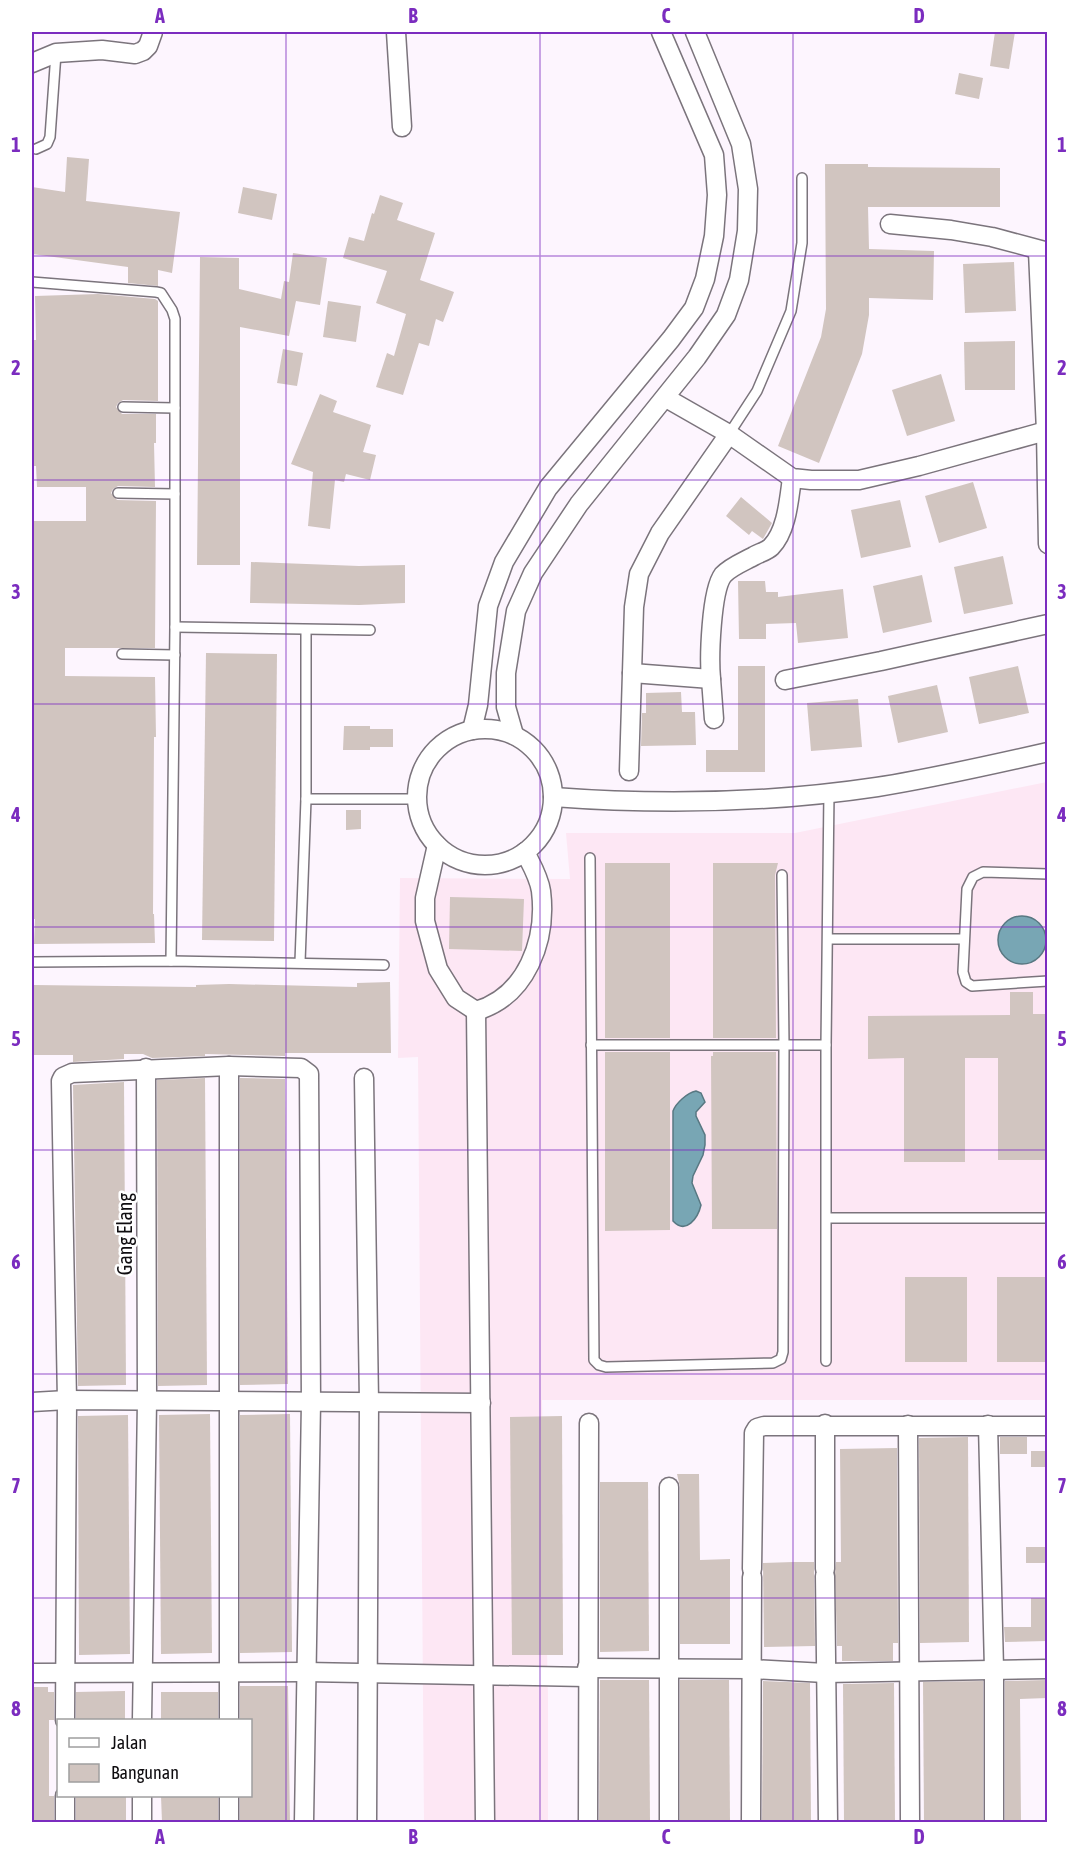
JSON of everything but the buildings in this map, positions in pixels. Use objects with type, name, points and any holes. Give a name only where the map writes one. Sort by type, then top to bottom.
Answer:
[{"type":"street","points":[[32,63],[56,53],[102,50],[135,54],[148,46],[153,32]]},
{"type":"street","points":[[396,32],[402,127]]},
{"type":"street","points":[[472,730],[478,705],[488,606],[504,562],[549,488],[694,308],[705,279],[714,236],[717,195],[714,155],[661,32]]},
{"type":"street","points":[[514,735],[506,707],[506,673],[516,611],[533,573],[579,504],[697,357],[726,315],[739,280],[747,231],[748,189],[741,144],[695,32]]},
{"type":"street","points":[[890,224],[992,237],[1043,251],[1047,544]]},
{"type":"street","points":[[666,398],[729,435],[792,478],[812,480],[859,480],[1046,431]]},
{"type":"street","points":[[629,771],[634,607],[639,574],[660,533],[729,435]]},
{"type":"street","points":[[714,719],[709,657],[717,591],[723,575],[770,547],[783,526],[792,478]]},
{"type":"street","points":[[785,680],[1047,624]]},
{"type":"street","points":[[632,673],[711,679]]},
{"type":"street","points":[[493,729],[514,735],[530,746],[542,760],[550,778],[553,797],[551,813],[536,842],[525,852],[508,861],[489,865],[470,864],[452,857],[437,845],[427,832],[420,816],[417,799],[419,780],[426,763],[438,747],[454,736],[472,730],[493,729]]},
{"type":"street","points":[[553,797],[611,801],[694,802],[829,792],[876,787],[1047,752]]},
{"type":"street","points":[[437,845],[425,898],[425,921],[438,969],[456,998],[476,1011],[490,1007],[503,998],[522,978],[532,962],[540,937],[542,916],[540,889],[525,852]]},
{"type":"street","points":[[476,1011],[485,1822]]},
{"type":"street","points":[[229,1066],[229,1719]]},
{"type":"street","points":[[65,1719],[67,1400],[61,1081],[63,1077],[72,1073],[146,1068],[229,1066],[301,1068],[309,1074],[310,1402],[304,1822]]},
{"type":"street","name":"Gang Elang","points":[[142,1719],[147,1401],[146,1068]]},
{"type":"street","points":[[364,1078],[369,1402],[367,1822]]},
{"type":"street","points":[[32,1402],[67,1400],[481,1403]]},
{"type":"street","points":[[588,1822],[589,1423]]},
{"type":"street","points":[[825,1424],[825,1673],[828,1822]]},
{"type":"street","points":[[751,1822],[754,1433],[757,1428],[825,1424],[1047,1426]]},
{"type":"street","points":[[908,1425],[910,1822]]},
{"type":"street","points":[[988,1425],[994,1669],[994,1822]]},
{"type":"street","points":[[669,1487],[669,1822]]},
{"type":"street","points":[[32,1672],[306,1672],[484,1675],[669,1668],[825,1673],[1047,1669]]},
{"type":"street","points":[[65,1797],[65,1822]]},
{"type":"street","points":[[142,1797],[142,1822]]},
{"type":"street","points":[[229,1797],[229,1822]]},
{"type":"lane","points":[[36,149],[47,144],[50,137],[56,53]]},
{"type":"lane","points":[[729,435],[757,391],[791,311],[802,243],[802,178]]},
{"type":"lane","points":[[32,282],[161,293],[175,319],[175,655],[171,961]]},
{"type":"lane","points":[[123,407],[175,408]]},
{"type":"lane","points":[[118,493],[175,494]]},
{"type":"lane","points":[[175,627],[370,630]]},
{"type":"lane","points":[[300,962],[306,799],[306,630]]},
{"type":"lane","points":[[122,654],[175,655]]},
{"type":"lane","points":[[826,1361],[829,792]]},
{"type":"lane","points":[[306,799],[417,799]]},
{"type":"lane","points":[[590,858],[594,1360],[606,1367],[773,1363],[781,1359],[783,1352],[784,1046],[782,875]]},
{"type":"lane","points":[[1047,874],[983,872],[973,878],[967,889],[963,939],[963,972],[966,982],[972,986],[1047,981]]},
{"type":"lane","points":[[828,939],[963,939]]},
{"type":"lane","points":[[32,962],[300,962],[384,965]]},
{"type":"lane","points":[[591,1045],[826,1045]]},
{"type":"lane","points":[[827,1218],[1047,1218]]},
{"type":"shaded area","points":[[1047,782],[1047,1400],[542,1400],[548,1822],[424,1822],[418,1057],[398,1058],[400,878],[570,879],[566,833],[795,833]]},
{"type":"water","points":[[1022,916],[1039,923],[1046,940],[1039,957],[1022,964],[1005,957],[998,940],[1005,923]]},
{"type":"water","points":[[696,1091],[701,1093],[705,1102],[696,1112],[705,1135],[705,1145],[692,1183],[701,1205],[691,1223],[682,1226],[673,1221],[673,1111],[682,1099]]}]
